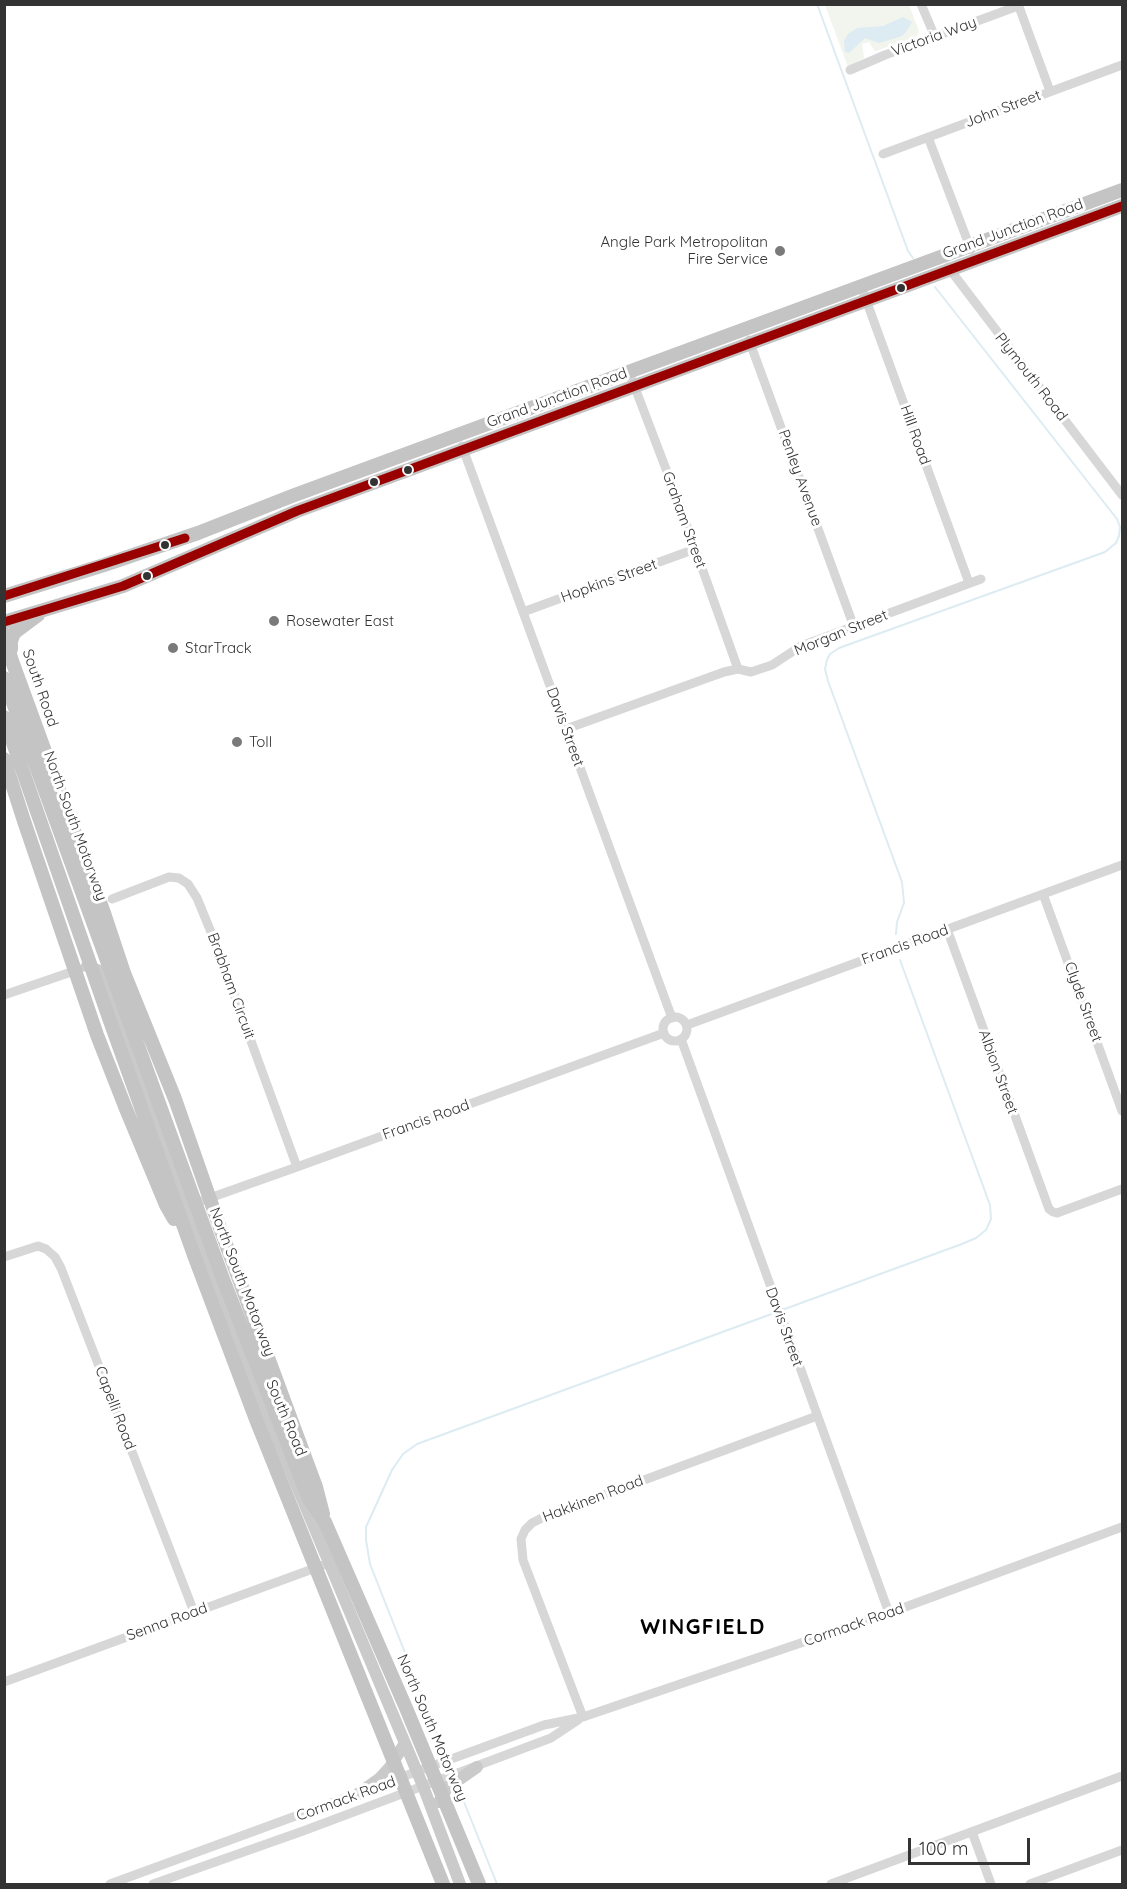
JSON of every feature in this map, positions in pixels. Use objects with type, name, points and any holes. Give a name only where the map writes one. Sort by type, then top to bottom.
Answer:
[{"type":"highway","name":"Grand Junction Road","points":[[4,622],[123,586],[297,511],[975,261],[1122,190]]},
{"type":"highway","name":"Grand Junction Road","points":[[8,591],[104,565],[198,533],[292,496],[969,247],[1122,206]]},
{"type":"highway","points":[[12,661],[11,647],[14,633],[44,610]]},
{"type":"highway","name":"South Road","points":[[4,634],[124,973],[175,1100],[316,1487],[325,1522]]},
{"type":"highway","name":"North South Motorway","points":[[4,678],[223,1279],[309,1499],[325,1522],[479,1884]]},
{"type":"highway","name":"North South Motorway","points":[[4,717],[195,1258],[257,1422],[443,1884]]},
{"type":"highway","points":[[4,759],[24,824],[97,1035],[166,1205],[195,1258]]},
{"type":"main road","name":"South Road","points":[[87,966],[100,971],[106,980],[256,1389],[423,1786],[460,1884]]},
{"type":"main road","points":[[358,1794],[379,1779],[390,1767],[405,1743]]},
{"type":"main road","points":[[433,1812],[447,1788],[477,1767]]},
{"type":"street","points":[[921,4],[934,38]]},
{"type":"street","points":[[1018,5],[1050,91]]},
{"type":"street","name":"Victoria Way","points":[[850,70],[1018,5]]},
{"type":"street","name":"John Street","points":[[883,154],[1122,65]]},
{"type":"street","points":[[928,137],[975,261]]},
{"type":"street","name":"Plymouth Road","points":[[944,256],[949,270],[1122,495]]},
{"type":"street","name":"Hill Road","points":[[861,286],[969,583]]},
{"type":"street","name":"Penley Avenue","points":[[745,329],[854,627]]},
{"type":"street","name":"Graham Street","points":[[629,372],[738,669]]},
{"type":"street","name":"Davis Street","points":[[458,435],[672,1018]]},
{"type":"street","name":"Hopkins Street","points":[[523,612],[695,549]]},
{"type":"street","name":"Morgan Street","points":[[566,729],[724,672],[738,669],[751,672],[772,665],[801,646],[981,579]]},
{"type":"street","name":"Francis Road","points":[[687,1025],[1122,865]]},
{"type":"street","name":"Brabham Circuit","points":[[112,899],[168,878],[179,878],[188,884],[197,898],[213,937],[297,1167]]},
{"type":"street","points":[[95,888],[112,899],[106,906],[104,914]]},
{"type":"street","name":"Clyde Street","points":[[1043,894],[1122,1111]]},
{"type":"street","name":"Albion Street","points":[[947,929],[1047,1205],[1053,1212],[1061,1212],[1122,1189]]},
{"type":"street","points":[[4,995],[87,966]]},
{"type":"street","points":[[672,1018],[682,1020],[687,1025],[686,1033],[681,1039],[669,1039],[664,1033],[666,1022],[672,1018]]},
{"type":"street","name":"Francis Road","points":[[188,1206],[664,1033]]},
{"type":"street","name":"Davis Street","points":[[681,1039],[889,1613]]},
{"type":"street","name":"Capelli Road","points":[[4,1257],[38,1246],[46,1249],[55,1257],[61,1268],[194,1612]]},
{"type":"street","name":"Hakkinen Road","points":[[583,1718],[523,1560],[521,1539],[525,1530],[532,1523],[544,1517],[817,1416]]},
{"type":"street","name":"Cormack Road","points":[[110,1884],[544,1725],[583,1718],[889,1613],[1122,1527]]},
{"type":"street","name":"Senna Road","points":[[4,1682],[329,1563]]},
{"type":"street","name":"Cormack Road","points":[[153,1884],[477,1767],[551,1738],[583,1718]]},
{"type":"street","points":[[831,1884],[1122,1776]]},
{"type":"street","points":[[297,1816],[303,1831]]},
{"type":"street","points":[[972,1832],[991,1884]]},
{"type":"street","points":[[1030,1884],[1122,1850]]},
{"type":"shaded area","points":[[825,5],[909,5],[919,31],[917,36],[876,51],[869,42],[862,44],[864,58],[848,67]]},
{"type":"shaded area","points":[[903,17],[912,22],[902,36],[879,43],[865,38],[849,53],[845,52],[844,41],[848,34],[857,28],[883,26]]},
{"type":"waterway","points":[[817,4],[908,251],[913,258]]},
{"type":"waterway","points":[[896,934],[897,922],[904,903],[902,882],[828,681],[825,669],[830,654],[839,648],[1105,552],[1116,543],[1120,527],[1117,519],[935,287]]},
{"type":"waterway","points":[[782,1310],[976,1238],[986,1230],[991,1219],[990,1205],[900,960]]},
{"type":"waterway","points":[[441,1744],[370,1564],[366,1540],[366,1527],[392,1470],[403,1454],[417,1444],[777,1312]]},
{"type":"waterway","points":[[462,1797],[497,1884]]},
{"type":"transit line","points":[[4,622],[123,586],[297,511],[1122,206]]},
{"type":"transit line","points":[[4,596],[185,538]]},
{"type":"place","name":"Angle Park Metropolitan Fire Service","points":[[780,251]]},
{"type":"place","name":"Rosewater East","points":[[274,621]]},
{"type":"place","name":"StarTrack","points":[[173,648]]},
{"type":"place","name":"Toll","points":[[237,742]]},
{"type":"district","name":"WINGFIELD","points":[[703,1628]]}]
